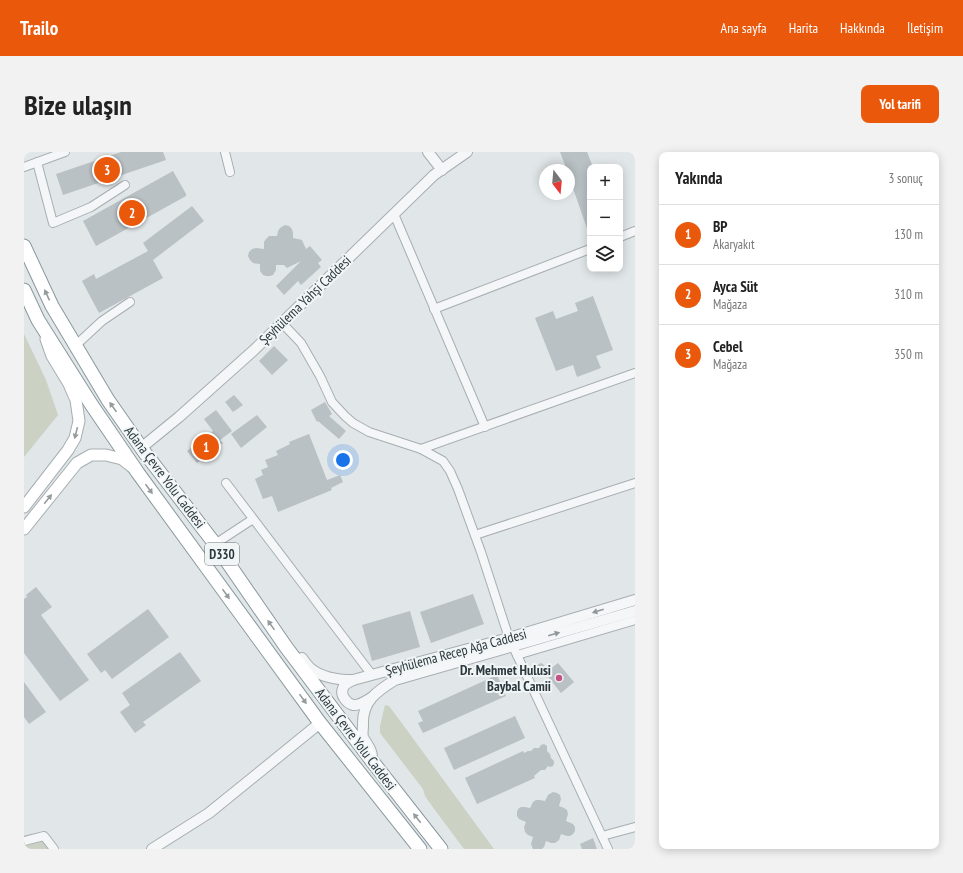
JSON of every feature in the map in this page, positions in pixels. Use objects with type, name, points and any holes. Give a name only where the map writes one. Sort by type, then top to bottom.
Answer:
[{"type":"highway","name":"Adana Çevre Yolu Caddesi","points":[[24,246],[52,306],[75,346],[108,400],[141,448],[215,544],[286,647],[441,849]]},
{"type":"highway","name":"Adana Çevre Yolu Caddesi","points":[[24,290],[38,320],[90,404],[138,473],[320,723],[420,849]]},
{"type":"main road","points":[[24,507],[68,450],[75,438],[79,421],[76,400],[69,384],[52,356],[38,320]]},
{"type":"main road","points":[[24,529],[77,463],[91,455],[106,455],[122,458],[138,473]]},
{"type":"street","points":[[24,167],[65,152]]},
{"type":"street","points":[[225,152],[230,172]]},
{"type":"street","points":[[428,152],[442,170]]},
{"type":"street","name":"Şeyhülema Yahşi Caddesi","points":[[141,448],[254,350],[434,175],[467,152]]},
{"type":"street","points":[[37,162],[53,223],[90,207],[126,185]]},
{"type":"street","points":[[394,214],[485,427]]},
{"type":"street","points":[[622,236],[635,231]]},
{"type":"street","points":[[434,309],[587,250]]},
{"type":"street","points":[[75,346],[102,321],[130,302]]},
{"type":"street","points":[[282,322],[301,343],[320,376],[332,402],[344,416],[369,432],[421,449],[443,461],[450,471],[475,535],[513,646],[608,849]]},
{"type":"street","points":[[421,449],[635,373]]},
{"type":"street","points":[[226,483],[372,675]]},
{"type":"street","points":[[475,535],[635,483]]},
{"type":"street","points":[[215,544],[253,519]]},
{"type":"street","name":"Şeyhülema Recep Ağa Caddesi","points":[[286,647],[296,651],[310,668],[323,676],[334,679],[353,680],[513,646],[635,600]]},
{"type":"street","name":"Şeyhülema Recep Ağa Caddesi","points":[[372,760],[372,751],[363,736],[362,718],[365,708],[371,698],[381,688],[395,680],[635,611]]},
{"type":"street","points":[[513,646],[635,620]]},
{"type":"street","points":[[353,680],[342,688],[342,696],[346,702],[354,705],[363,703],[371,698]]},
{"type":"street","points":[[152,849],[209,814],[320,723]]},
{"type":"street","points":[[602,836],[635,827]]},
{"type":"street","points":[[24,841],[44,836],[54,849]]},
{"type":"shaded area","points":[[24,334],[46,380],[58,415],[24,457]]},
{"type":"shaded area","points":[[385,705],[389,706],[494,849],[464,849],[425,796],[423,789],[380,733],[380,726]]},
{"type":"shaded area","points":[[43,840],[50,849],[24,849],[24,846]]},
{"type":"building","points":[[121,152],[163,152],[166,160],[63,195],[56,174]]},
{"type":"building","points":[[560,152],[587,152],[592,164],[587,164],[587,228],[575,194],[575,164],[565,164]]},
{"type":"building","points":[[173,171],[186,196],[96,246],[83,221]]},
{"type":"building","points":[[192,206],[204,221],[153,260],[163,278],[99,313],[82,281],[94,274],[96,279],[148,251],[143,243]]},
{"type":"building","points":[[285,225],[292,229],[293,238],[302,240],[306,249],[310,246],[322,260],[318,263],[321,267],[301,285],[298,281],[284,295],[276,286],[301,261],[287,268],[284,265],[276,265],[276,270],[273,275],[266,276],[260,271],[260,264],[253,263],[248,256],[252,249],[264,249],[264,242],[266,239],[269,236],[277,236],[280,228]]},
{"type":"building","points":[[593,296],[613,350],[596,356],[601,368],[577,377],[573,365],[556,371],[535,318],[553,311],[556,319],[578,311],[575,303]]},
{"type":"building","points":[[274,346],[288,360],[272,375],[259,361]]},
{"type":"building","points":[[234,395],[243,405],[233,412],[225,402]]},
{"type":"building","points":[[325,402],[332,414],[329,416],[346,431],[339,439],[318,421],[317,422],[311,410]]},
{"type":"building","points":[[216,410],[232,431],[220,440],[223,443],[197,463],[187,451],[213,431],[204,419]]},
{"type":"building","points":[[257,415],[267,427],[241,448],[231,434]]},
{"type":"building","points":[[309,434],[327,480],[340,475],[343,482],[331,488],[332,490],[278,512],[272,496],[263,499],[255,479],[263,475],[261,470],[268,467],[265,460],[278,455],[276,451],[290,444],[289,442]]},
{"type":"building","points":[[36,587],[52,607],[41,615],[89,680],[60,701],[24,653],[24,599],[27,597],[26,595]]},
{"type":"building","points":[[473,594],[484,624],[431,643],[420,612]]},
{"type":"building","points":[[148,609],[169,637],[112,679],[105,670],[101,673],[87,654]]},
{"type":"building","points":[[410,611],[420,647],[372,661],[362,625]]},
{"type":"building","points":[[180,652],[201,681],[143,722],[146,725],[135,733],[120,712],[130,705],[122,693]]},
{"type":"building","points":[[541,663],[547,671],[540,672],[537,670],[537,665]]},
{"type":"building","name":"Dr. Mehmet Hulusi Baybal Camii","points":[[558,663],[574,682],[561,693],[545,673]]},
{"type":"building","points":[[497,675],[506,696],[423,733],[418,723],[423,721],[418,711]]},
{"type":"building","points":[[24,682],[46,712],[29,724],[24,717]]},
{"type":"building","points":[[515,716],[525,738],[454,770],[444,748]]},
{"type":"building","points":[[544,744],[547,746],[547,751],[554,761],[553,766],[548,766],[545,770],[541,770],[534,776],[535,778],[477,804],[465,778],[523,751],[524,753],[531,751],[534,748],[539,748]]},
{"type":"building","points":[[553,792],[560,795],[561,799],[559,806],[567,810],[568,814],[566,821],[573,824],[575,831],[570,836],[561,834],[559,840],[555,843],[546,841],[542,849],[533,849],[531,844],[533,837],[525,832],[524,827],[526,822],[519,819],[517,816],[518,809],[521,807],[530,808],[536,800],[545,801],[548,795]]},
{"type":"building","points":[[593,838],[597,849],[582,849],[580,844]]},
{"type":"place","name":"Cebel","points":[[107,170]]},
{"type":"place","name":"Ayca Süt","points":[[132,213]]},
{"type":"place","name":"BP","points":[[206,447]]},
{"type":"place","name":"Dr. Mehmet Hulusi Baybal Camii","points":[[559,678]]}]
